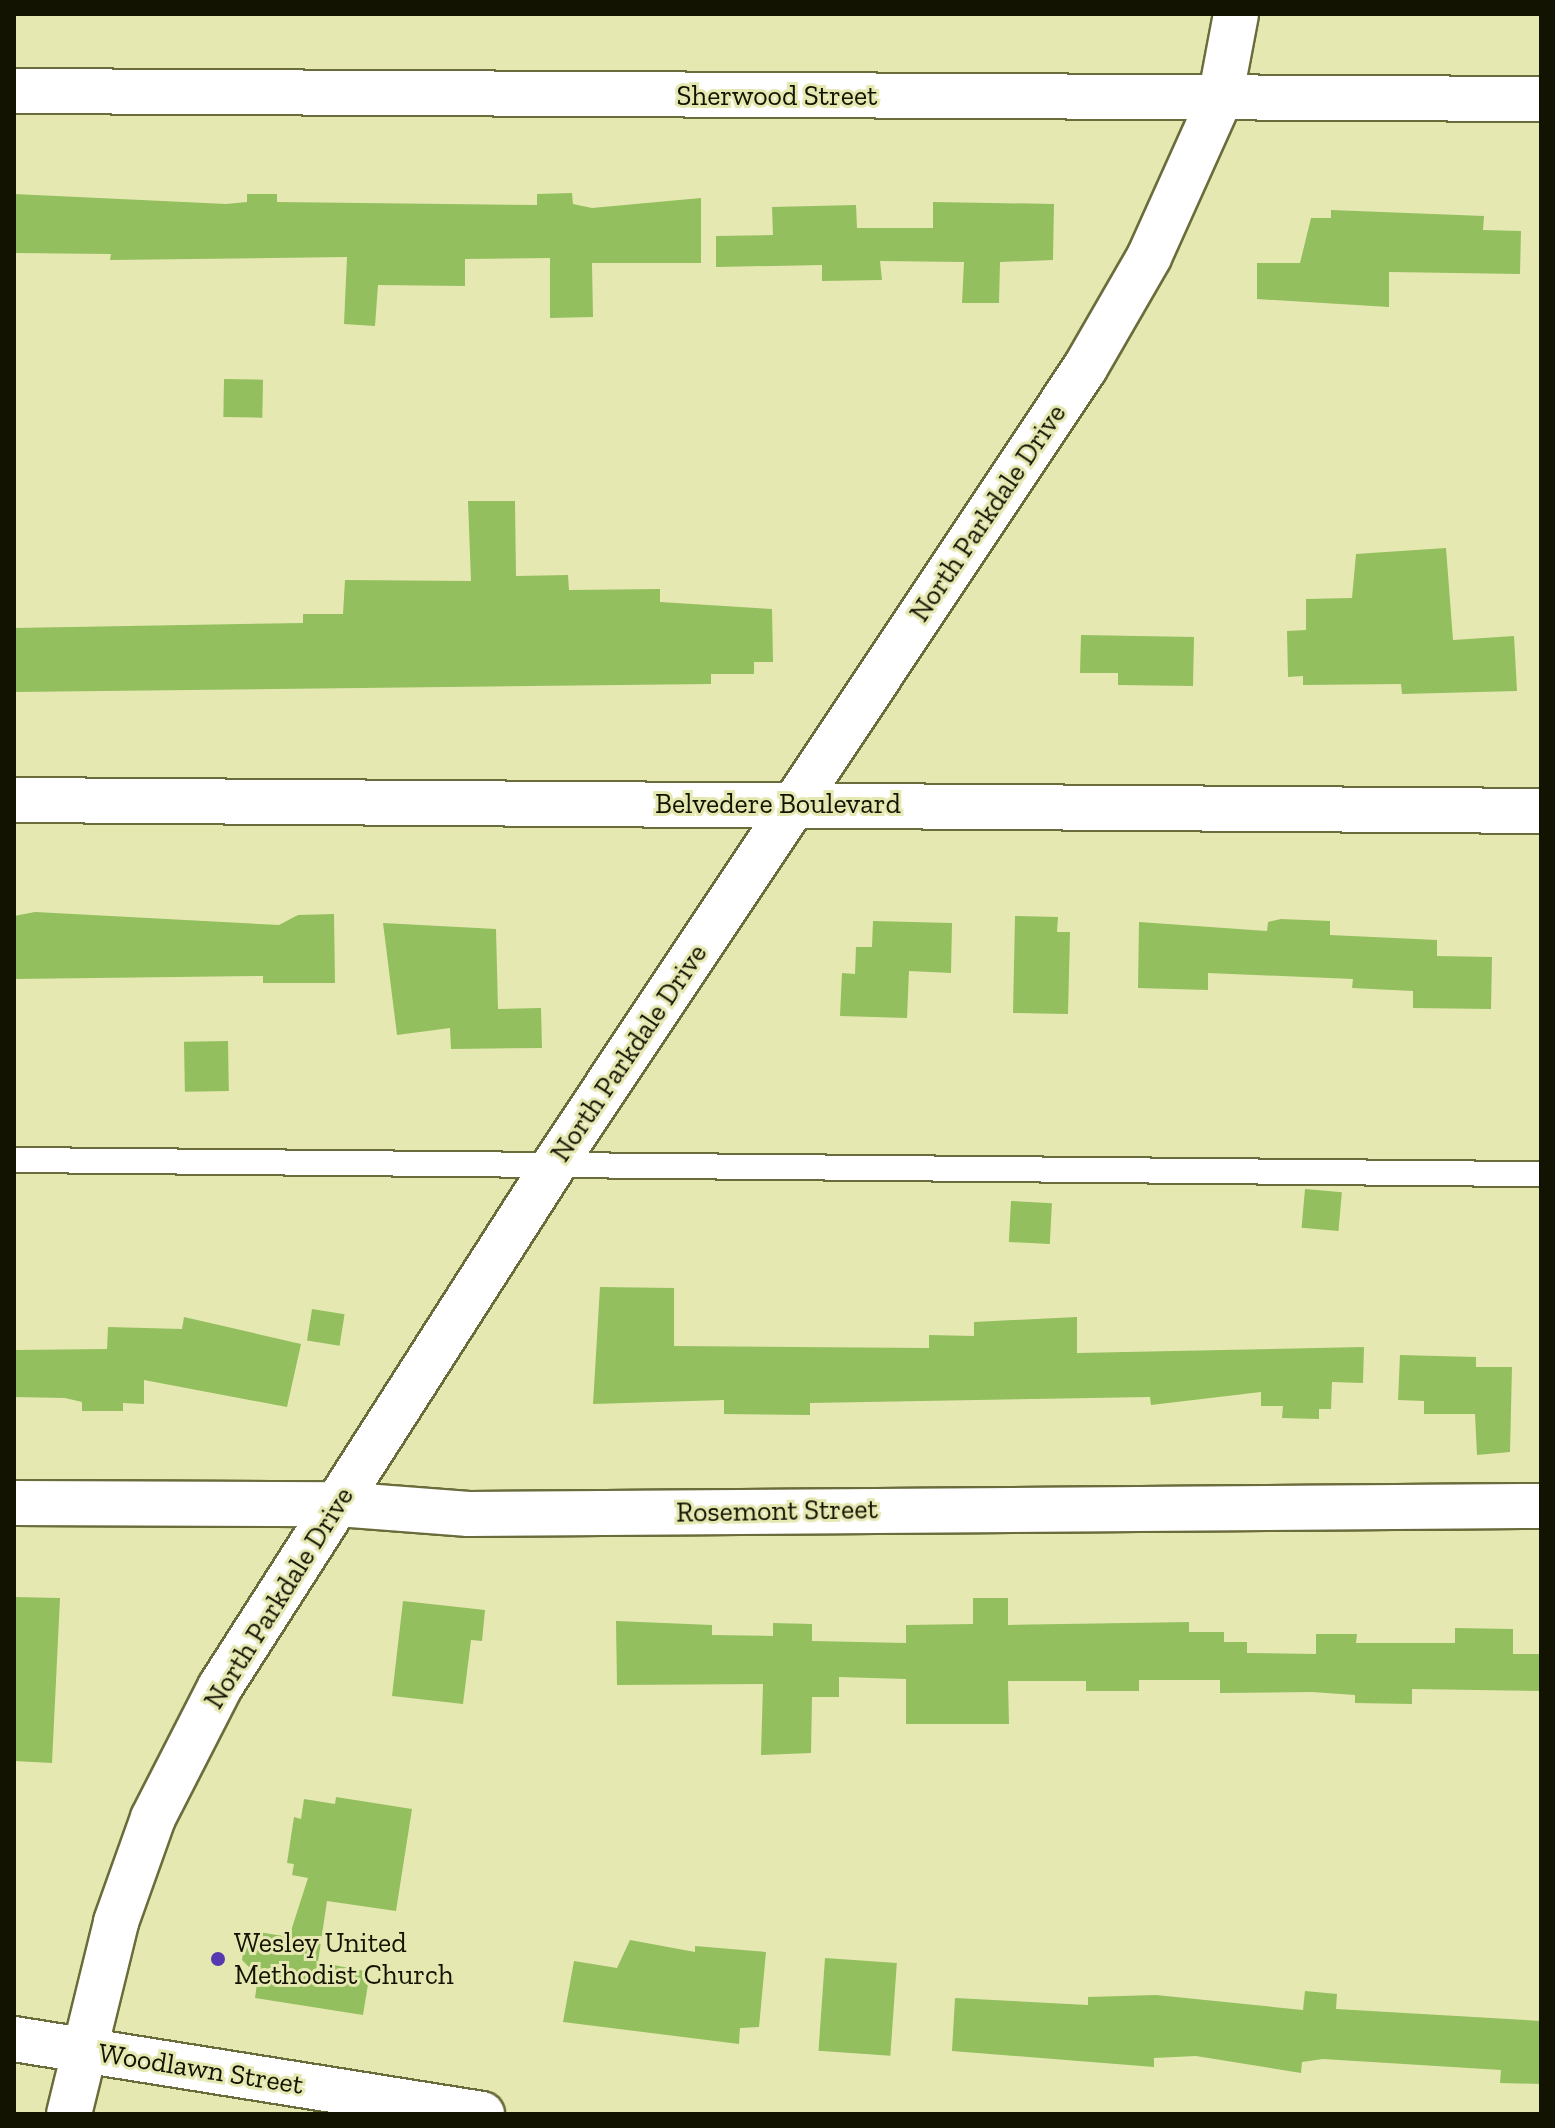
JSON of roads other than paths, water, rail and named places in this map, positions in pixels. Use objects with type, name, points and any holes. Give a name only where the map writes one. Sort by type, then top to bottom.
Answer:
[{"type":"street","name":"North Parkdale Drive","points":[[69,2114],[79,2050],[153,1818],[220,1687],[552,1168],[1085,368],[1149,257],[1220,99],[1236,14]]},
{"type":"street","name":"Sherwood Street","points":[[14,91],[1541,99]]},
{"type":"street","name":"Belvedere Boulevard","points":[[14,800],[1541,811]]},
{"type":"street","name":"Rosemont Street","points":[[14,1503],[338,1504],[469,1514],[1541,1506]]},
{"type":"street","name":"Woodlawn Street","points":[[14,2039],[482,2114]]},
{"type":"lane","points":[[14,1160],[552,1168],[1541,1174]]},
{"type":"place","name":"Wesley United Methodist Church","points":[[218,1959]]}]
